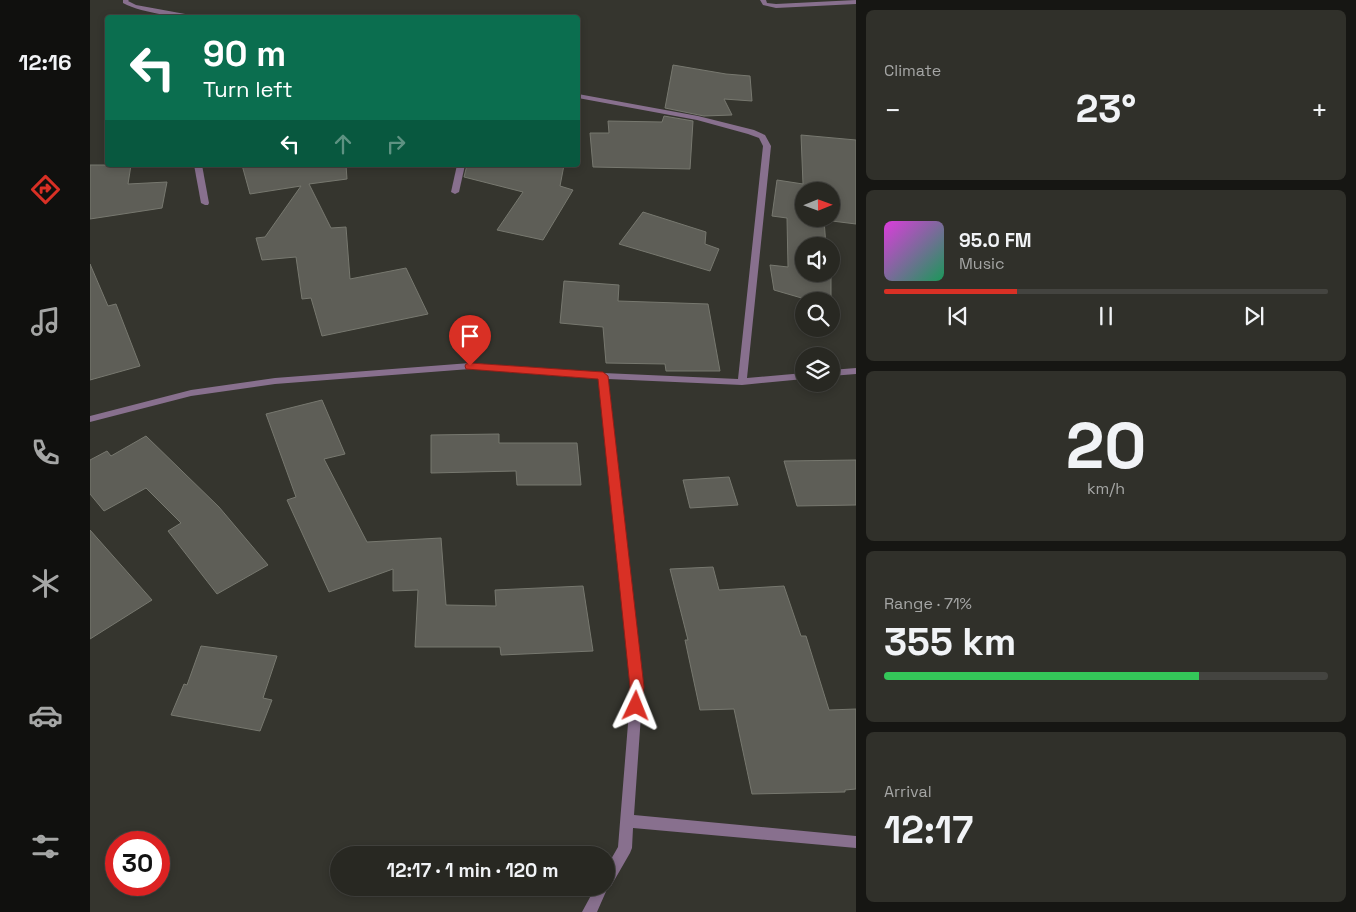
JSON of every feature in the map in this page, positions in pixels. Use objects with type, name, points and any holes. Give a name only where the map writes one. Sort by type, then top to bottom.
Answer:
[{"type":"street","points":[[126,0],[125,2],[134,7],[185,15]]},
{"type":"street","points":[[763,0],[765,4],[776,6],[856,2]]},
{"type":"street","points":[[580,96],[698,118],[751,132],[762,138],[767,146],[742,382]]},
{"type":"street","points":[[198,167],[206,203]]},
{"type":"street","points":[[455,192],[461,167]]},
{"type":"street","points":[[90,418],[191,393],[275,381],[470,366],[603,376],[742,382],[795,377]]},
{"type":"street","points":[[840,372],[856,371]]},
{"type":"street","points":[[603,376],[637,687],[625,848],[615,865]]},
{"type":"street","points":[[627,820],[856,842]]},
{"type":"street","points":[[589,912],[598,896]]},
{"type":"building","points":[[673,65],[750,76],[752,101],[724,99],[732,115],[704,116],[665,108]]},
{"type":"building","points":[[664,116],[693,121],[690,169],[593,167],[590,133],[609,133],[608,121],[662,122]]},
{"type":"building","points":[[801,135],[856,140],[856,224],[840,222],[840,182],[803,182]]},
{"type":"building","points":[[90,165],[131,167],[128,184],[167,182],[162,208],[90,219]]},
{"type":"building","points":[[243,167],[346,167],[347,179],[309,184],[331,228],[346,227],[350,279],[406,268],[428,314],[322,336],[311,298],[302,299],[296,257],[262,260],[256,238],[265,237],[301,186],[250,194]]},
{"type":"building","points":[[466,167],[564,167],[560,186],[573,190],[543,240],[497,230],[523,192],[464,177]]},
{"type":"building","points":[[777,180],[795,183],[795,228],[825,228],[825,237],[795,237],[795,282],[831,282],[831,292],[795,292],[795,296],[774,290],[770,265],[788,267],[787,218],[772,216]]},
{"type":"building","points":[[643,212],[706,232],[705,244],[719,249],[710,271],[619,244]]},
{"type":"building","points":[[90,264],[108,306],[116,304],[140,366],[90,380]]},
{"type":"building","points":[[564,281],[619,285],[618,301],[708,304],[720,371],[666,371],[665,364],[606,363],[603,327],[560,323]]},
{"type":"building","points":[[322,400],[345,454],[324,459],[367,542],[441,538],[446,605],[496,606],[495,590],[583,586],[593,651],[501,655],[500,647],[415,647],[418,590],[393,591],[393,569],[329,592],[287,500],[296,497],[266,414]]},
{"type":"building","points":[[499,434],[499,443],[577,443],[581,485],[517,485],[516,471],[431,473],[431,435]]},
{"type":"building","points":[[146,436],[219,507],[268,565],[217,594],[168,531],[181,523],[146,488],[104,511],[90,494],[90,460],[107,451],[111,456]]},
{"type":"building","points":[[856,460],[856,505],[797,506],[784,461]]},
{"type":"building","points":[[729,477],[738,505],[690,508],[683,480]]},
{"type":"building","points":[[90,530],[152,600],[90,639]]},
{"type":"building","points":[[713,567],[719,590],[784,586],[801,636],[806,636],[829,710],[856,709],[856,789],[845,790],[845,792],[752,794],[734,709],[700,710],[685,640],[688,640],[670,569]]},
{"type":"building","points":[[201,646],[277,656],[263,698],[272,700],[260,731],[171,715],[184,684],[187,685]]},
{"type":"route","points":[[470,366],[603,376],[637,687],[636,706]]}]
